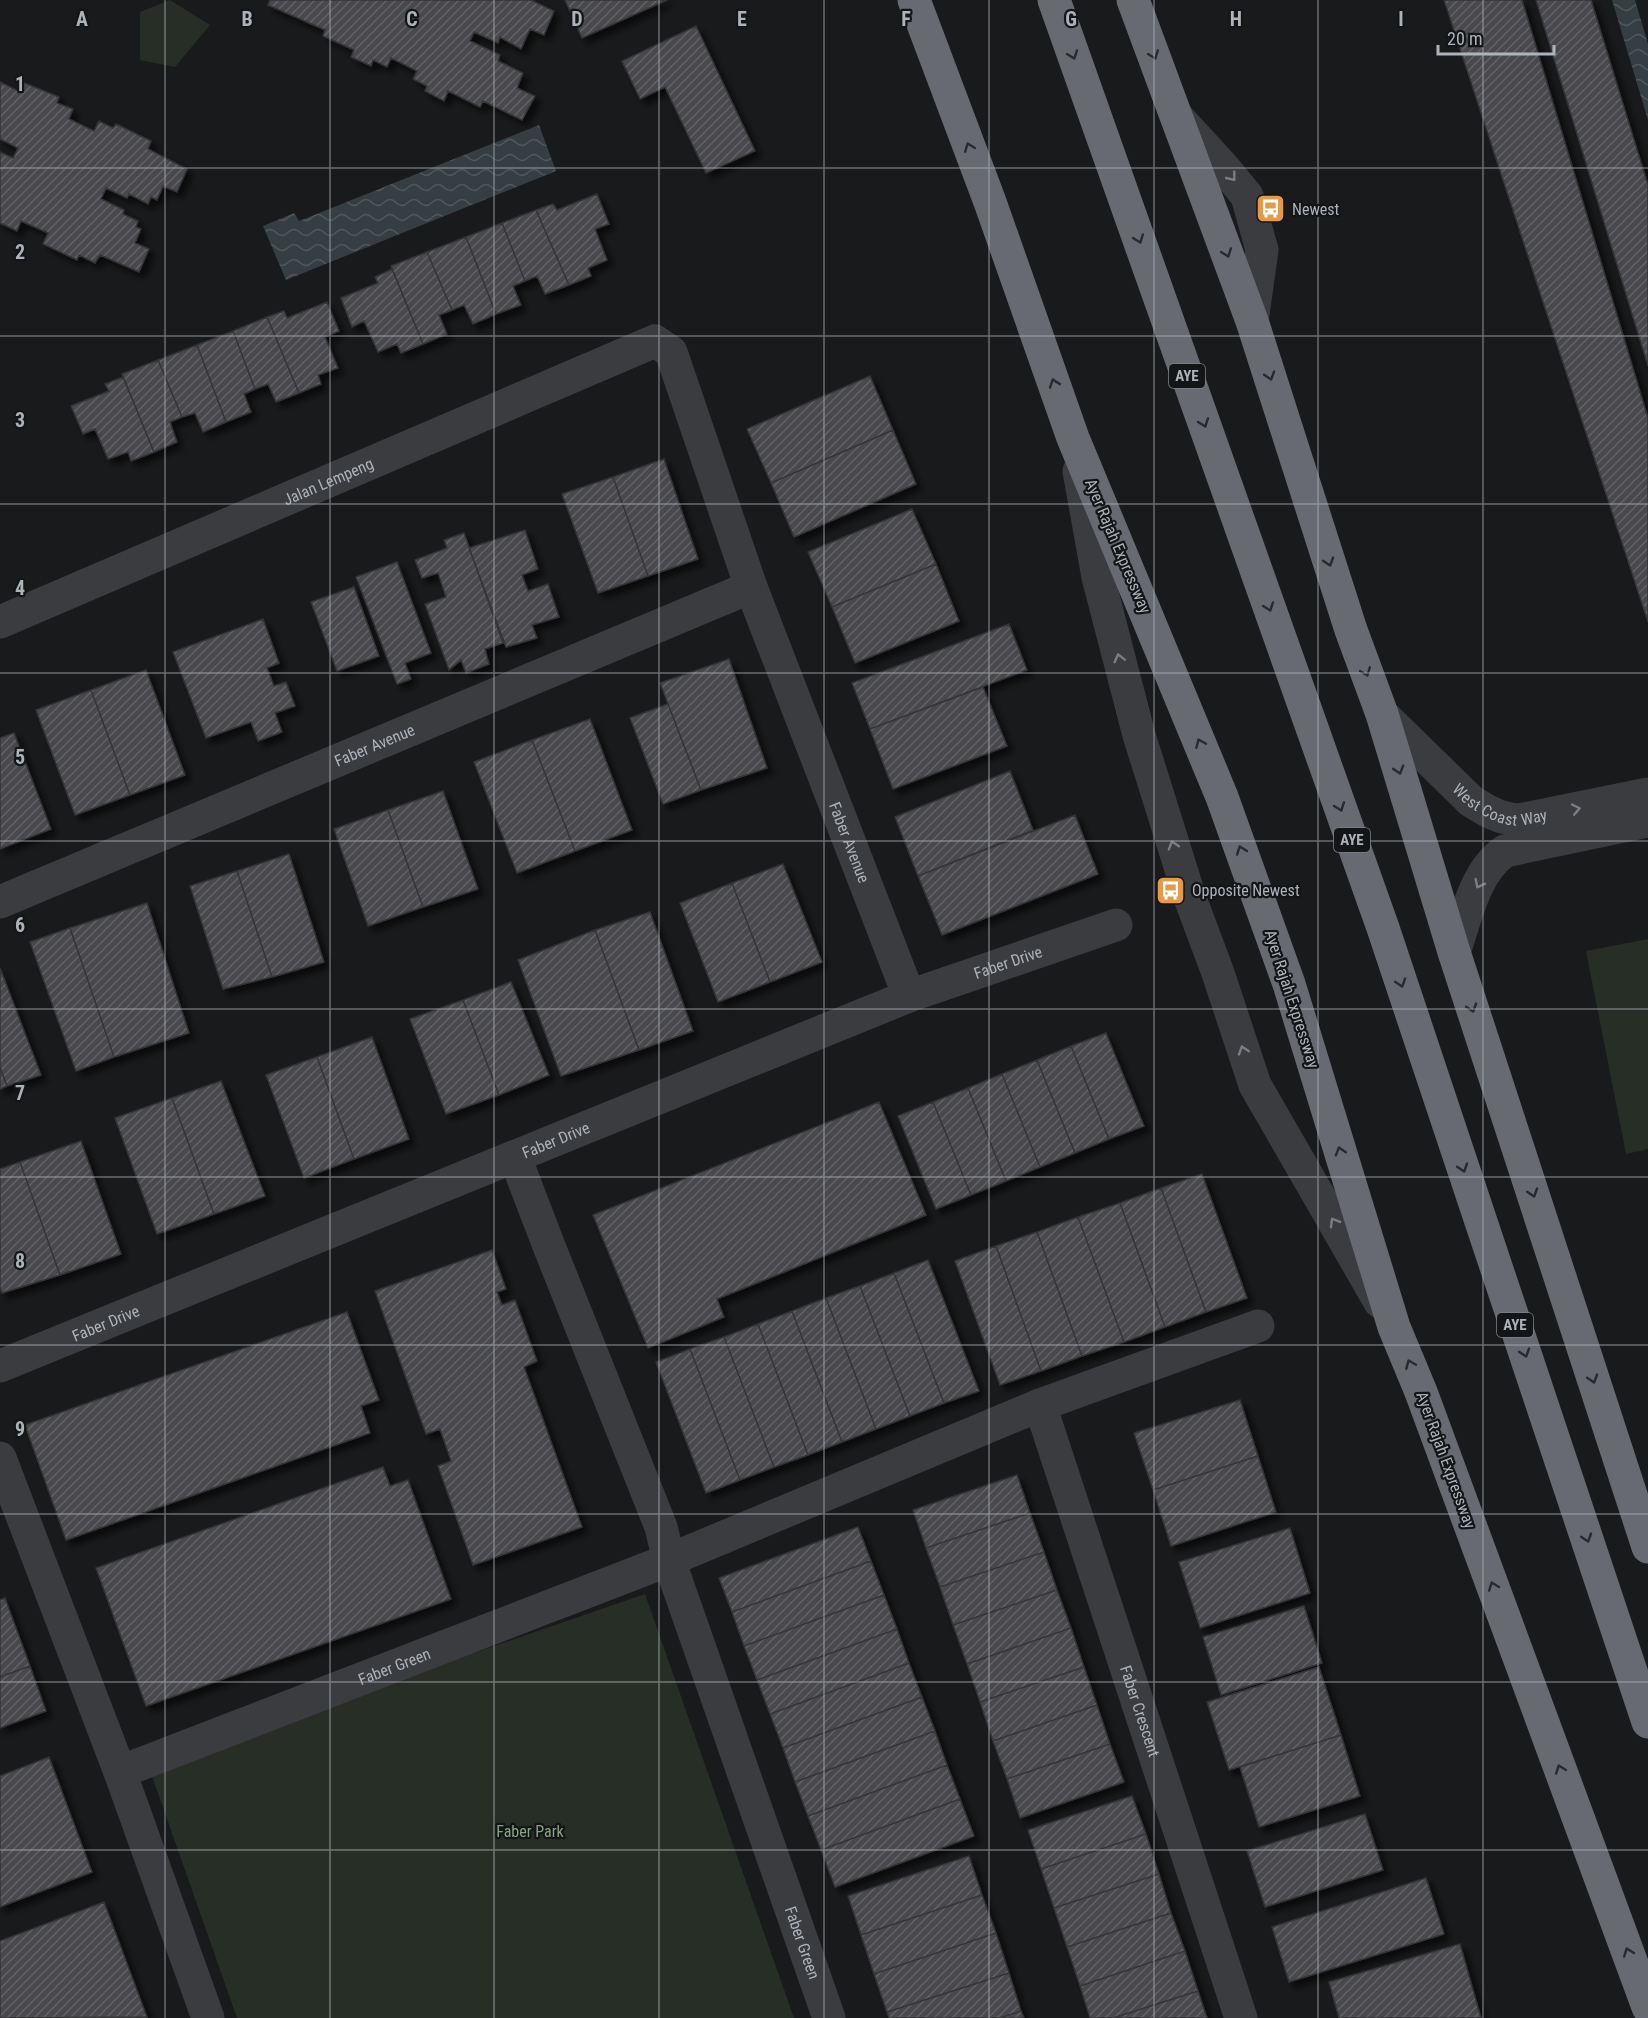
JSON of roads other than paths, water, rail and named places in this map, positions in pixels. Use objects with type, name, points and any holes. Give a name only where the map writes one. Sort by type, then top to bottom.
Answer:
[{"type":"highway","name":"Ayer Rajah Expressway","points":[[914,0],[990,201],[1073,438],[1222,797],[1289,984],[1394,1327],[1421,1392],[1648,2007]]},
{"type":"highway","name":"AYE","points":[[1054,0],[1383,928],[1648,1722]]},
{"type":"highway","points":[[1133,0],[1252,321],[1351,630],[1382,714],[1454,952],[1648,1547]]},
{"type":"street","name":"Faber Avenue","points":[[655,341],[671,352],[751,587],[909,996]]},
{"type":"street","name":"Jalan Lempeng","points":[[0,622],[655,341]]},
{"type":"street","points":[[1073,438],[1098,577],[1139,735],[1190,898],[1218,973],[1255,1085],[1394,1327]]},
{"type":"street","name":"Faber Avenue","points":[[0,902],[751,587]]},
{"type":"street","name":"West Coast Way","points":[[1382,714],[1471,801],[1487,812],[1504,819],[1519,820],[1648,794]]},
{"type":"street","name":"West Coast Way","points":[[1454,952],[1475,892],[1495,858],[1504,851],[1648,821]]},
{"type":"street","name":"Faber Drive","points":[[0,1366],[909,996],[1116,925]]},
{"type":"street","name":"Faber Green","points":[[516,1157],[661,1527],[669,1560],[829,2018]]},
{"type":"street","points":[[669,1560],[1041,1406],[1258,1326]]},
{"type":"street","name":"Faber Crescent","points":[[1041,1406],[1241,2018]]},
{"type":"street","points":[[0,1458],[120,1772],[208,2018]]},
{"type":"street","name":"Faber Green","points":[[120,1772],[669,1560]]},
{"type":"water","points":[[1612,0],[1635,0],[1648,44],[1648,120]]},
{"type":"water","points":[[539,125],[556,171],[286,280],[263,226],[294,213],[299,221]]},
{"type":"place","name":"Newest","points":[[1271,209]]},
{"type":"place","name":"Opposite Newest","points":[[1171,890]]},
{"type":"park label","name":"Faber Park","points":[[530,1831]]}]
